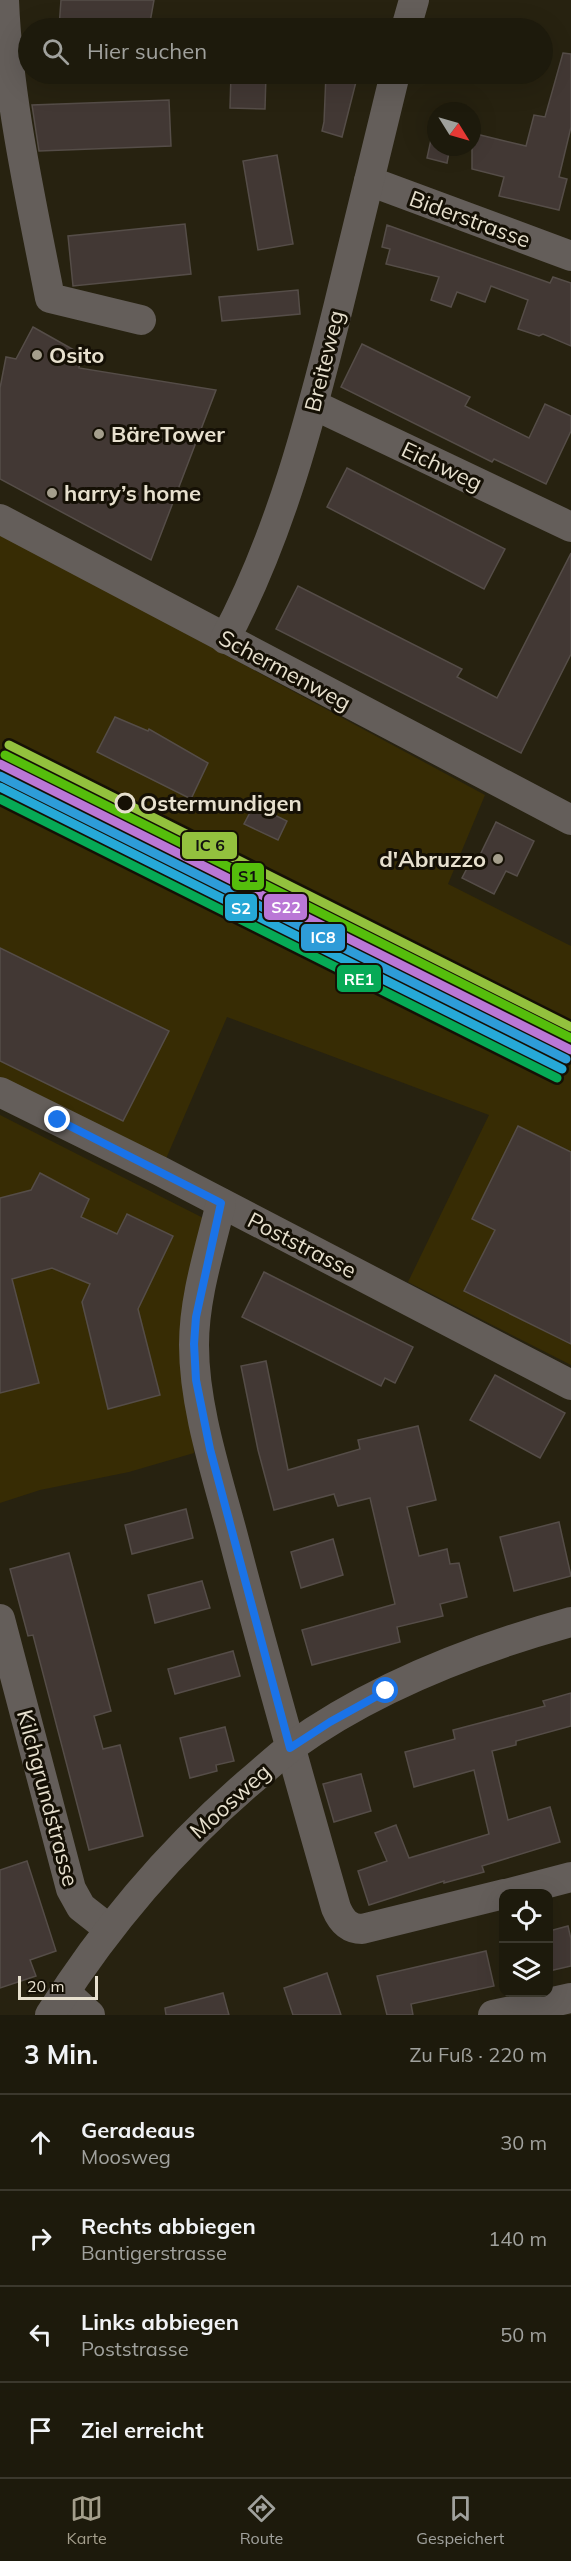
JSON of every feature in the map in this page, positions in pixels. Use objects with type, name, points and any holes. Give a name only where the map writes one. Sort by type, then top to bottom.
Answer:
[{"type":"street","points":[[4,0],[6,43],[24,164],[50,298],[141,320]]},
{"type":"street","points":[[409,18],[414,0]]},
{"type":"street","name":"Breiteweg","points":[[225,639],[266,551],[314,405],[393,84]]},
{"type":"street","name":"Biderstrasse","points":[[369,181],[570,253]]},
{"type":"street","name":"Eichweg","points":[[314,405],[571,527]]},
{"type":"street","name":"Schermenweg","points":[[0,519],[571,820]]},
{"type":"street","name":"Poststrasse","points":[[0,1092],[221,1203],[571,1385]]},
{"type":"street","points":[[221,1203],[196,1317],[194,1344],[196,1380],[210,1449],[290,1748],[339,1917],[350,1927],[370,1928],[499,1896]]},
{"type":"street","name":"Kilchgrundstrasse","points":[[0,1619],[71,1889],[81,1907],[109,1929]]},
{"type":"street","name":"Moosweg","points":[[57,2003],[139,1891],[225,1804],[290,1748],[330,1722],[386,1691],[511,1639],[571,1622]]},
{"type":"street","points":[[524,1889],[571,1877]]},
{"type":"street","points":[[493,2015],[571,1998]]},
{"type":"street","points":[[57,2003],[90,2015]]},
{"type":"shaded area","points":[[0,533],[485,795],[448,884],[571,946],[571,1365],[408,1282],[489,1115],[227,1017],[165,1161],[0,1078]]},
{"type":"shaded area","points":[[0,1115],[219,1226],[181,1329],[194,1453],[129,1472],[40,1490],[0,1503]]},
{"type":"building","points":[[61,0],[154,0],[151,18],[60,18]]},
{"type":"building","points":[[563,53],[571,54],[571,127],[559,177],[567,179],[559,210],[499,196],[504,177],[472,169],[472,156],[481,156],[481,135],[526,146],[534,115],[545,117]]},
{"type":"building","points":[[231,84],[266,84],[265,109],[230,108]]},
{"type":"building","points":[[326,84],[355,84],[342,137],[322,131]]},
{"type":"building","points":[[169,100],[171,146],[39,151],[32,105]]},
{"type":"building","points":[[277,155],[293,244],[258,250],[243,161]]},
{"type":"building","points":[[427,156],[448,156],[447,163],[427,158]]},
{"type":"building","points":[[185,224],[191,274],[73,286],[68,236]]},
{"type":"building","points":[[387,225],[550,283],[553,277],[571,283],[571,346],[543,334],[539,336],[518,329],[528,300],[491,286],[485,302],[457,292],[451,307],[431,300],[439,277],[386,264],[390,249],[382,247]]},
{"type":"building","points":[[298,290],[300,314],[222,321],[219,297]]},
{"type":"building","name":"BäreTower","points":[[33,327],[81,354],[79,368],[216,390],[151,560],[0,479],[0,388],[6,357],[16,359]]},
{"type":"building","points":[[362,344],[470,397],[465,406],[529,438],[545,404],[571,416],[571,431],[546,484],[494,459],[492,462],[341,387]]},
{"type":"building","points":[[347,468],[505,549],[484,589],[327,507]]},
{"type":"building","points":[[571,553],[571,654],[521,753],[276,629],[298,586],[462,669],[457,677],[497,698]]},
{"type":"building","points":[[115,717],[148,731],[149,729],[208,763],[191,799],[97,752]]},
{"type":"building","points":[[0,774],[107,827],[98,846],[0,797]]},
{"type":"building","points":[[254,805],[287,821],[278,840],[244,824]]},
{"type":"building","points":[[496,822],[534,841],[517,876],[506,871],[494,894],[462,878],[474,855],[479,857]]},
{"type":"building","points":[[0,948],[169,1031],[123,1121],[0,1061]]},
{"type":"building","points":[[518,1126],[571,1152],[571,1344],[464,1291],[495,1230],[472,1219]]},
{"type":"building","points":[[40,1173],[89,1199],[81,1217],[117,1234],[127,1214],[173,1236],[138,1309],[160,1395],[108,1409],[82,1302],[90,1284],[52,1268],[12,1279],[39,1383],[0,1393],[0,1198],[31,1190]]},
{"type":"building","points":[[264,1272],[413,1347],[395,1383],[385,1378],[381,1386],[242,1317]]},
{"type":"building","points":[[266,1361],[288,1470],[360,1449],[358,1440],[418,1426],[436,1500],[407,1507],[419,1556],[447,1549],[450,1564],[459,1563],[467,1597],[440,1604],[443,1616],[397,1627],[400,1642],[312,1665],[302,1630],[395,1604],[370,1498],[338,1506],[334,1494],[274,1510],[258,1450],[241,1366]]},
{"type":"building","points":[[495,1375],[565,1413],[540,1458],[470,1420]]},
{"type":"building","points":[[186,1509],[193,1538],[132,1554],[125,1525]]},
{"type":"building","points":[[559,1522],[571,1576],[514,1591],[500,1537]]},
{"type":"building","points":[[333,1539],[343,1575],[301,1588],[291,1552]]},
{"type":"building","points":[[69,1553],[111,1711],[94,1716],[103,1749],[120,1745],[143,1836],[89,1850],[33,1635],[28,1636],[10,1569]]},
{"type":"building","points":[[202,1581],[210,1608],[155,1623],[148,1595]]},
{"type":"building","points":[[233,1651],[240,1676],[175,1694],[168,1669]]},
{"type":"building","points":[[571,1693],[571,1726],[516,1741],[516,1745],[492,1751],[508,1820],[550,1807],[560,1842],[482,1866],[484,1872],[444,1883],[444,1881],[369,1905],[358,1871],[387,1861],[375,1833],[396,1825],[409,1858],[489,1834],[474,1770],[414,1787],[405,1752],[455,1739],[453,1730],[545,1706],[543,1701]]},
{"type":"building","points":[[225,1727],[234,1761],[216,1765],[217,1771],[190,1778],[180,1738]]},
{"type":"building","points":[[361,1774],[371,1811],[334,1822],[323,1784]]},
{"type":"building","points":[[27,1861],[56,1951],[30,1960],[36,1976],[0,1988],[0,1870]]},
{"type":"building","points":[[568,1926],[571,1939],[571,1966],[553,1970],[553,1930]]},
{"type":"building","points":[[486,1951],[494,1986],[411,2004],[413,2015],[387,2015],[377,1976]]},
{"type":"building","points":[[327,1973],[341,2015],[293,2015],[284,1988]]},
{"type":"building","points":[[223,1993],[229,2015],[166,2015],[165,2008]]},
{"type":"transit line","points":[[9,745],[571,1027]]},
{"type":"transit line","name":"S1","points":[[5,755],[571,1038]]},
{"type":"transit line","name":"S22","points":[[0,764],[571,1050]]},
{"type":"transit line","name":"IC8","points":[[0,776],[566,1059]]},
{"type":"transit line","name":"S2","points":[[0,787],[562,1069]]},
{"type":"transit line","name":"RE1","points":[[0,799],[557,1078]]},
{"type":"place","name":"Osito","points":[[37,355]]},
{"type":"place","name":"BäreTower","points":[[99,434]]},
{"type":"place","name":"harry’s home","points":[[52,493]]},
{"type":"place","name":"Ostermundigen","points":[[125,803]]},
{"type":"place","name":"d'Abruzzo","points":[[498,859]]},
{"type":"route","points":[[58,1120],[221,1203],[200,1289],[196,1317],[194,1344],[196,1380],[210,1449],[290,1748],[330,1722],[386,1691]]}]
